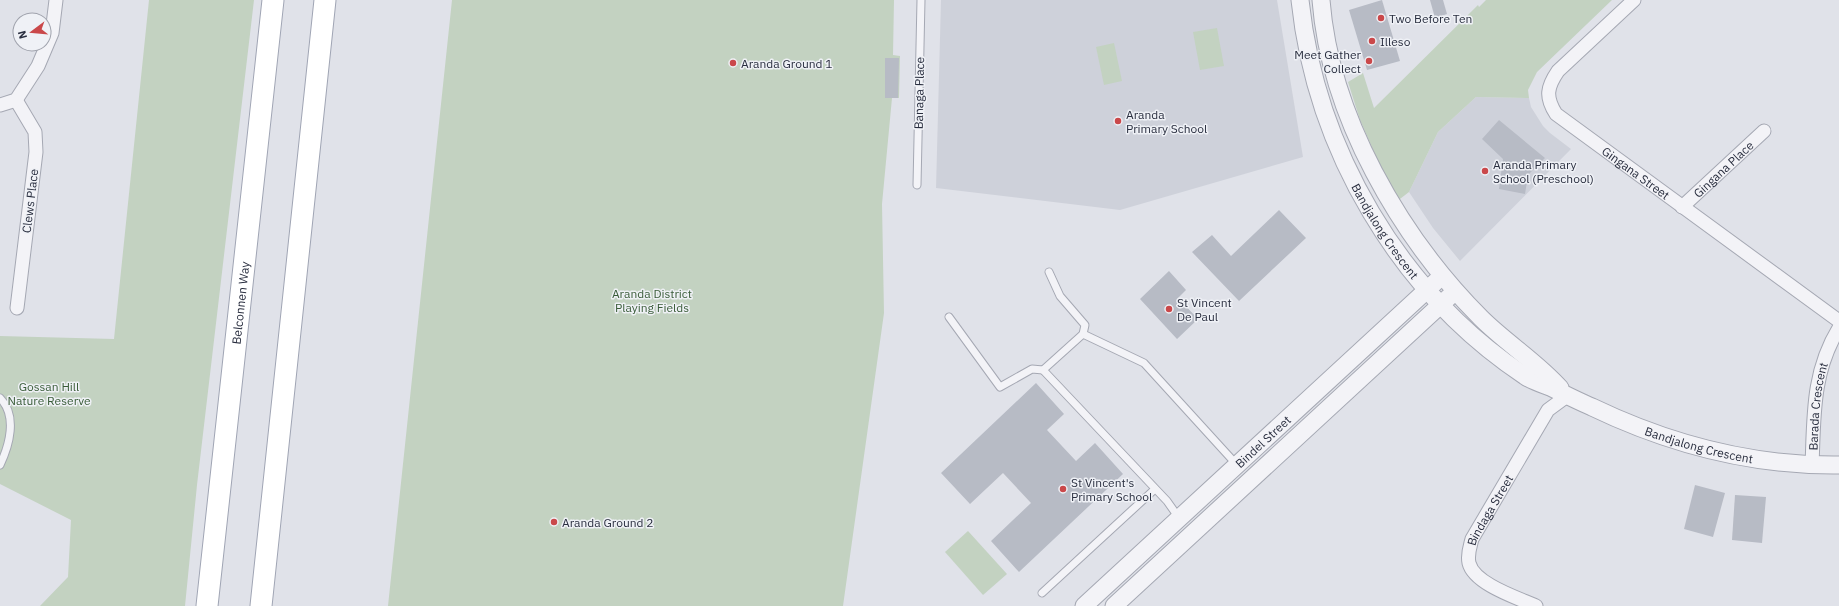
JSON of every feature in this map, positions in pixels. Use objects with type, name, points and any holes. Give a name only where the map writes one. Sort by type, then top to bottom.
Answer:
[{"type":"main road","name":"Belconnen Way","points":[[208,606],[273,0]]},
{"type":"main road","points":[[261,606],[325,0]]},
{"type":"street","points":[[0,105],[16,100],[38,66],[52,33],[56,0]]},
{"type":"street","name":"Bandjalong Crescent","points":[[1300,0],[1309,58],[1325,114],[1348,170],[1374,219],[1408,267],[1441,305],[1479,341],[1526,377],[1617,419],[1679,442],[1727,454],[1812,466],[1839,466]]},
{"type":"street","name":"Bandjalong Crescent","points":[[1321,0],[1332,62],[1353,129],[1367,162],[1415,239],[1442,276],[1495,332],[1549,376],[1567,396]]},
{"type":"street","name":"Gingana Street","points":[[1634,0],[1558,71],[1549,87],[1548,93],[1550,104],[1560,118],[1839,321]]},
{"type":"street","name":"Clews Place","points":[[16,100],[35,132],[36,152],[17,308]]},
{"type":"street","name":"Gingana Place","points":[[1682,207],[1764,131]]},
{"type":"street","name":"Bindel Street","points":[[1084,606],[1442,276]]},
{"type":"street","name":"Bindel Street","points":[[1114,606],[1456,292]]},
{"type":"street","name":"Barada Crescent","points":[[1812,466],[1815,393],[1822,364],[1839,328]]},
{"type":"street","points":[[1315,393],[1331,407]]},
{"type":"street","name":"Bindaga Street","points":[[1536,606],[1484,582],[1471,568],[1468,551],[1472,539],[1548,410],[1567,396]]},
{"type":"street","points":[[1180,518],[1193,534]]},
{"type":"lane","name":"Banaga Place","points":[[917,185],[921,0]]},
{"type":"lane","points":[[1043,370],[1083,334],[1085,325],[1060,296],[1049,272]]},
{"type":"lane","points":[[949,317],[1000,387],[1032,369],[1043,370],[1155,489],[1180,518]]},
{"type":"lane","points":[[1083,334],[1144,363],[1237,465]]},
{"type":"lane","points":[[0,398],[10,418],[9,445],[0,465]]},
{"type":"lane","points":[[1042,593],[1155,489]]},
{"type":"shaded area","name":"Aranda Primary School","points":[[941,0],[1277,0],[1303,157],[1120,210],[936,188]]},
{"type":"shaded area","name":"Aranda Primary School (Preschool)","points":[[1476,97],[1529,98],[1531,107],[1543,126],[1571,149],[1460,261],[1433,228],[1409,192],[1438,132]]},
{"type":"green space","name":"Gossan Hill Nature Reserve","points":[[149,0],[254,0],[197,485],[185,606],[40,606],[68,577],[71,520],[0,484],[0,336],[114,339]]},
{"type":"green space","name":"Aranda District Playing Fields","points":[[452,0],[894,0],[893,55],[900,56],[899,98],[892,98],[882,204],[884,313],[843,606],[388,606]]},
{"type":"green space","points":[[1486,0],[1612,0],[1537,72],[1528,90],[1529,98],[1476,97],[1438,132],[1409,192],[1396,202],[1360,120],[1348,82],[1363,73],[1374,108],[1478,5],[1479,7]]},
{"type":"green space","points":[[1217,28],[1224,66],[1200,70],[1193,32]]},
{"type":"green space","points":[[1114,43],[1122,81],[1104,85],[1096,47]]},
{"type":"green space","points":[[968,531],[1007,574],[983,595],[945,552]]},
{"type":"building","points":[[1382,0],[1400,61],[1367,70],[1349,10]]},
{"type":"building","points":[[1430,0],[1443,0],[1447,14],[1435,18]]},
{"type":"building","points":[[885,58],[899,58],[898,98],[885,98]]},
{"type":"building","points":[[1499,120],[1545,158],[1528,175],[1525,194],[1499,189],[1503,159],[1482,139]]},
{"type":"building","points":[[1279,210],[1306,238],[1239,301],[1192,252],[1212,235],[1231,256]]},
{"type":"building","name":"St Vincent De Paul","points":[[1169,271],[1186,290],[1178,298],[1198,319],[1177,339],[1140,299]]},
{"type":"building","name":"St Vincent's Primary School","points":[[1036,383],[1064,414],[1047,430],[1076,461],[1095,443],[1123,474],[1019,572],[991,541],[1031,503],[1003,473],[970,504],[941,473]]},
{"type":"building","points":[[1695,485],[1725,493],[1713,537],[1684,529]]},
{"type":"building","points":[[1735,495],[1766,497],[1762,543],[1732,540]]},
{"type":"place","name":"Two Before Ten","points":[[1381,18]]},
{"type":"place","name":"Illeso","points":[[1372,41]]},
{"type":"place","name":"Meet Gather Collect","points":[[1369,61]]},
{"type":"place","name":"Aranda Ground 1","points":[[733,63]]},
{"type":"place","name":"Aranda Primary School","points":[[1118,121]]},
{"type":"place","name":"Aranda Primary School (Preschool)","points":[[1485,171]]},
{"type":"place","name":"St Vincent De Paul","points":[[1169,309]]},
{"type":"place","name":"St Vincent's Primary School","points":[[1063,489]]},
{"type":"place","name":"Aranda Ground 2","points":[[554,522]]}]
